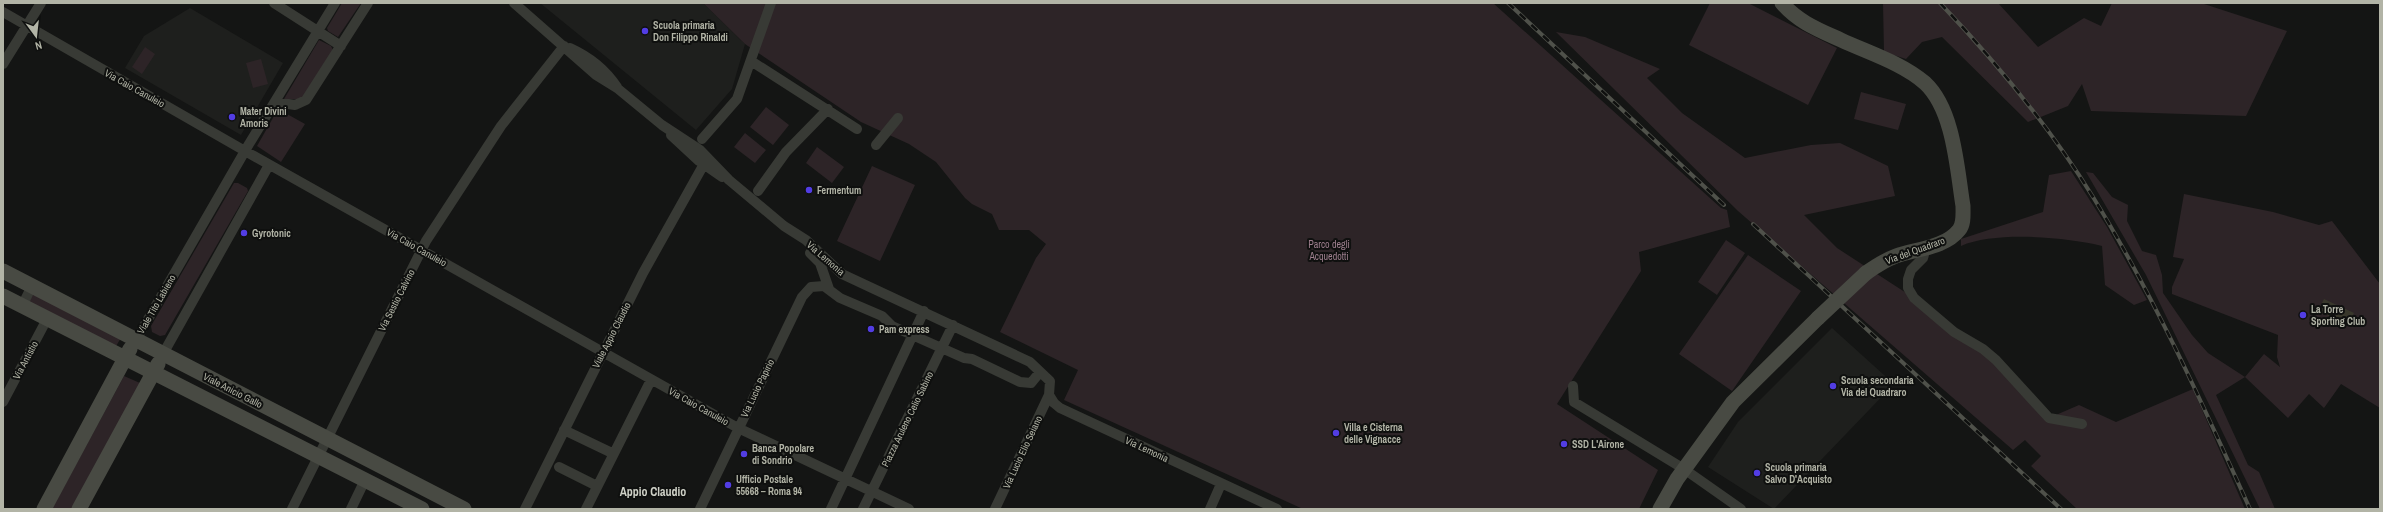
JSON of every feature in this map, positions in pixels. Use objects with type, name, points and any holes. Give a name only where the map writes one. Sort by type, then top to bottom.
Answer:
[{"type":"street","points":[[3,64],[41,3]]},
{"type":"street","points":[[274,3],[341,46]]},
{"type":"street","name":"Viale Tito Labieno","points":[[44,509],[136,340],[245,151],[335,3]]},
{"type":"street","points":[[275,102],[295,105],[305,102],[368,3]]},
{"type":"street","name":"Via Lemonia","points":[[514,3],[564,46],[593,62],[608,74],[617,88],[784,226],[818,260],[829,289]]},
{"type":"street","points":[[702,139],[735,102],[771,3]]},
{"type":"street","name":"Via del Quadraro","points":[[1660,509],[1684,469],[1733,402],[1818,318],[1866,272],[1891,258],[1926,248],[1957,232],[1963,218],[1963,206],[1950,135],[1937,98],[1926,84],[1907,71],[1810,26],[1782,3]]},
{"type":"street","name":"Via Caio Canuleio","points":[[3,12],[269,165],[422,249],[602,353],[738,428],[846,479]]},
{"type":"street","name":"Via Sestio Calvino","points":[[292,509],[326,438],[422,249],[462,184],[501,126],[564,46]]},
{"type":"street","points":[[751,61],[858,128]]},
{"type":"street","points":[[758,191],[786,152],[828,109]]},
{"type":"street","points":[[876,146],[898,118]]},
{"type":"street","name":"Via Lemonia","points":[[697,153],[704,164],[729,180]]},
{"type":"street","name":"Viale Appio Claudio","points":[[525,509],[645,268],[704,164]]},
{"type":"street","points":[[79,509],[163,354],[269,165]]},
{"type":"street","name":"Via Lemonia","points":[[784,226],[806,240],[842,274],[924,312]]},
{"type":"street","points":[[1926,248],[1923,258],[1911,270],[1908,279],[1908,288],[1914,298],[1954,332],[1982,349],[1996,360],[2050,418],[2082,424]]},
{"type":"street","name":"Viale Anicio Gallo","points":[[3,272],[464,509]]},
{"type":"street","points":[[842,274],[833,280],[829,289],[840,298],[882,316],[892,326],[942,348],[972,359],[1023,383],[1034,381],[1040,372]]},
{"type":"street","name":"Via Lucio Papirio","points":[[700,509],[806,290],[817,285],[829,289]]},
{"type":"street","points":[[22,306],[32,286]]},
{"type":"street","name":"Viale Anicio Gallo","points":[[3,296],[422,509]]},
{"type":"street","points":[[831,509],[924,312],[1030,362],[1050,380],[1049,395]]},
{"type":"street","name":"Via Antistio","points":[[3,402],[48,319]]},
{"type":"street","name":"Piazza Aruleno Celio Sabino","points":[[863,509],[953,325]]},
{"type":"street","points":[[586,509],[612,453],[651,380]]},
{"type":"street","points":[[1573,386],[1574,402],[1684,469],[1741,509]]},
{"type":"street","name":"Via Lemonia","points":[[1049,395],[1058,407],[1277,509]]},
{"type":"street","name":"Via Lucio Elio Seiano","points":[[995,509],[1049,395]]},
{"type":"street","points":[[564,430],[612,453]]},
{"type":"street","points":[[559,467],[597,486]]},
{"type":"street","points":[[846,479],[908,509]]},
{"type":"street","points":[[351,509],[365,480]]},
{"type":"street","points":[[1210,509],[1222,484]]},
{"type":"shaded area","points":[[540,3],[703,3],[745,44],[732,89],[696,130]]},
{"type":"shaded area","points":[[190,8],[283,63],[241,135],[125,68],[144,36]]},
{"type":"shaded area","points":[[2324,299],[2354,313],[2348,325],[2318,311]]},
{"type":"shaded area","points":[[1832,328],[1894,384],[1774,509],[1708,467],[1738,422]]},
{"type":"green space","points":[[342,3],[361,3],[338,37],[328,31],[327,28]]},
{"type":"green space","name":"Parco degli Acquedotti","points":[[703,3],[1493,3],[1721,208],[1727,210],[1730,227],[1639,252],[1641,271],[1557,404],[1658,470],[1639,509],[1303,509],[1064,400],[1078,370],[1000,332],[1036,258],[1046,244],[1029,230],[999,230],[992,214],[972,204],[965,198],[936,162],[909,144],[861,122],[745,44]]},
{"type":"green space","points":[[1710,3],[1748,3],[1837,48],[1808,105],[1689,45]]},
{"type":"green space","points":[[1883,3],[1998,3],[2038,47],[2084,18],[2101,26],[2112,3],[2201,3],[2287,31],[2246,116],[2091,111],[2082,84],[2068,106],[2028,122],[1942,37],[1922,42],[1906,59],[1884,52]]},
{"type":"green space","points":[[1556,32],[1585,37],[1660,69],[1647,78],[1682,113],[1745,158],[1811,145],[1840,143],[1888,166],[1895,196],[1804,215],[1837,248],[1914,298],[1983,349],[2049,418],[2079,405],[2116,422],[2193,389],[2245,509],[2077,509],[2031,466],[2041,456],[2025,440],[2013,450],[1738,211]]},
{"type":"green space","points":[[319,40],[331,46],[333,50],[302,99],[284,99]]},
{"type":"green space","points":[[145,47],[155,54],[142,74],[132,67]]},
{"type":"green space","points":[[261,59],[268,84],[253,88],[246,63]]},
{"type":"green space","points":[[1861,92],[1906,104],[1898,130],[1854,119]]},
{"type":"green space","points":[[766,107],[789,125],[773,145],[750,127]]},
{"type":"green space","points":[[278,109],[305,124],[281,162],[257,146]]},
{"type":"green space","points":[[745,133],[766,150],[755,163],[734,147]]},
{"type":"green space","points":[[817,147],[844,167],[832,183],[806,163]]},
{"type":"green space","points":[[872,166],[915,185],[880,261],[837,241]]},
{"type":"green space","points":[[2071,171],[2107,227],[2147,300],[2134,305],[2105,285],[2102,246],[2051,238],[2011,237],[1975,241],[1961,246],[1961,239],[2043,212],[2049,175]]},
{"type":"green space","points":[[2086,172],[2093,173],[2112,197],[2128,205],[2127,221],[2142,251],[2156,255],[2162,275],[2163,293],[2192,335],[2208,353],[2245,377],[2216,395],[2248,465],[2259,472],[2275,509],[2260,509],[2146,275]]},
{"type":"green space","points":[[234,183],[238,183],[247,188],[248,191],[165,335],[160,336],[152,332],[151,326]]},
{"type":"green space","name":"La Torre Sporting Club","points":[[2184,194],[2273,212],[2319,225],[2332,221],[2380,284],[2380,408],[2341,384],[2324,408],[2309,394],[2288,418],[2245,377],[2264,354],[2280,367],[2277,357],[2278,335],[2172,294],[2172,287],[2184,259],[2173,257]]},
{"type":"green space","points":[[1726,240],[1745,253],[1717,295],[1698,282]]},
{"type":"green space","points":[[1748,255],[1801,291],[1732,391],[1679,354]]},
{"type":"green space","points":[[34,294],[122,336],[115,348],[31,305],[29,300]]},
{"type":"green space","points":[[124,376],[140,383],[72,509],[52,509]]},
{"type":"railway","points":[[1508,3],[1724,205]]},
{"type":"railway","points":[[1940,3],[2002,72],[2040,120],[2059,145],[2093,197],[2157,311],[2250,509]]},
{"type":"railway","points":[[1753,224],[2061,509]]},
{"type":"place","name":"Scuola primaria Don Filippo Rinaldi","points":[[645,31]]},
{"type":"place","name":"Mater Divini Amoris","points":[[232,117]]},
{"type":"place","name":"Fermentum","points":[[809,190]]},
{"type":"place","name":"Gyrotonic","points":[[244,233]]},
{"type":"place","name":"La Torre Sporting Club","points":[[2303,315]]},
{"type":"place","name":"Pam express","points":[[871,329]]},
{"type":"place","name":"Scuola secondaria Via del Quadraro","points":[[1833,386]]},
{"type":"place","name":"Villa e Cisterna delle Vignacce","points":[[1336,433]]},
{"type":"place","name":"SSD L'Airone","points":[[1564,444]]},
{"type":"place","name":"Banca Popolare di Sondrio","points":[[744,454]]},
{"type":"place","name":"Scuola primaria Salvo D'Acquisto","points":[[1757,473]]},
{"type":"place","name":"Ufficio Postale 55668 – Roma 94","points":[[728,485]]},
{"type":"district","name":"Appio Claudio","points":[[653,492]]}]
